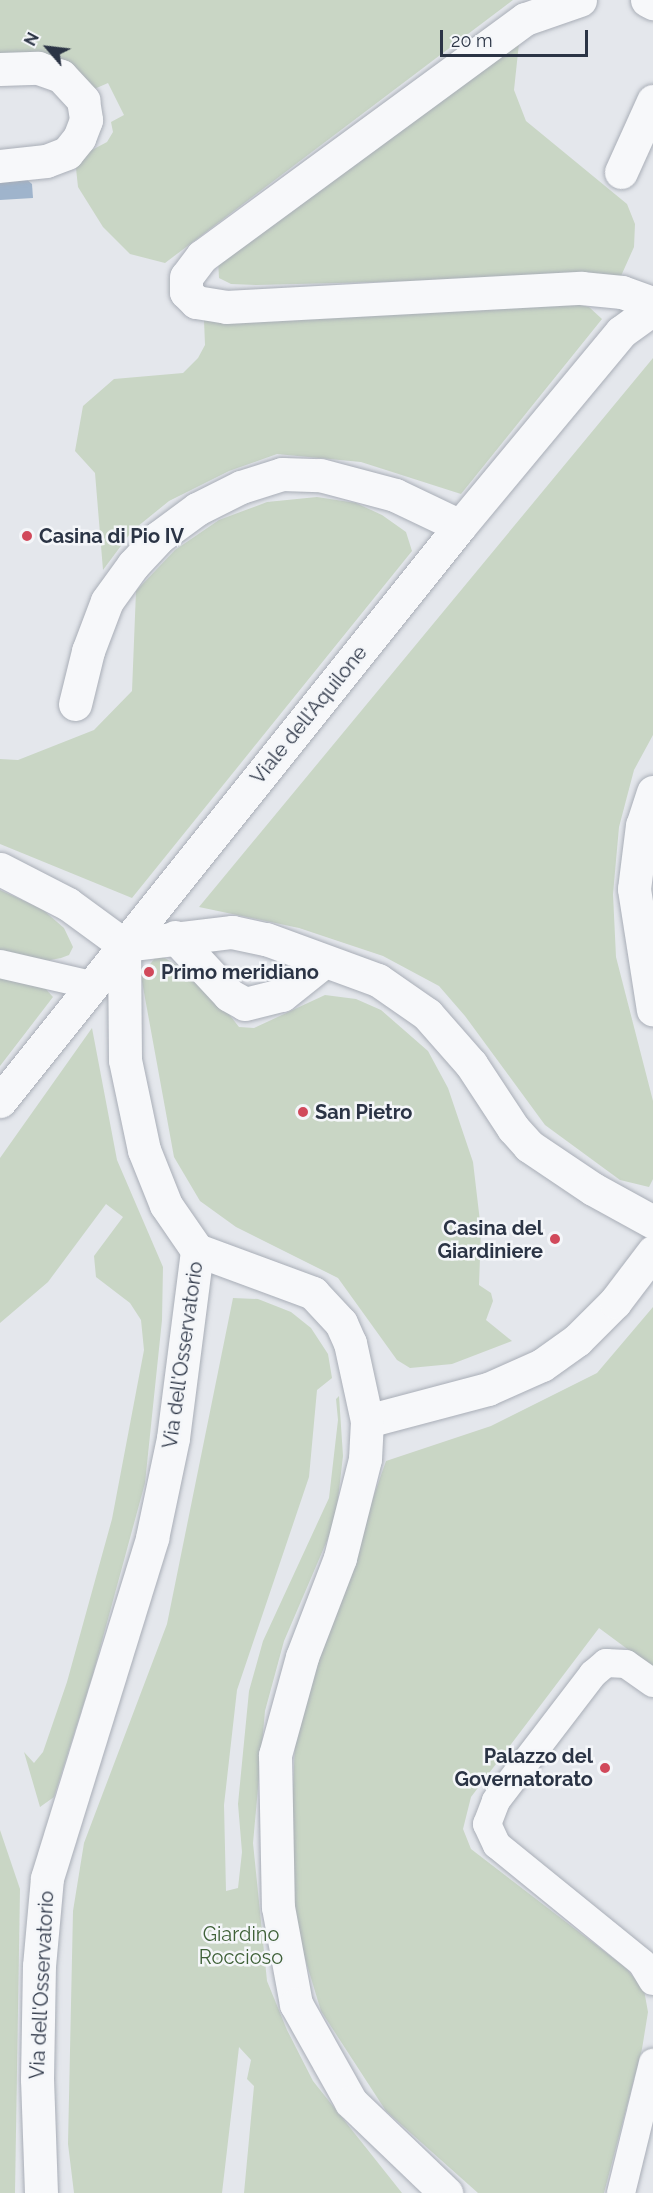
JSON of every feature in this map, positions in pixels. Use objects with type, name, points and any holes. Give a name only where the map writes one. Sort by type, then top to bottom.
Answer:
[{"type":"street","points":[[580,0],[525,18],[202,256],[186,277],[186,292],[196,302],[226,307],[580,288],[622,292],[653,303]]},
{"type":"street","points":[[646,0],[653,3]]},
{"type":"street","points":[[0,69],[38,68],[61,76],[83,100],[86,120],[79,138],[67,153],[46,161],[0,166]]},
{"type":"street","points":[[621,172],[653,102]]},
{"type":"street","name":"Viale dell'Aquilone","points":[[0,1101],[460,526],[621,332],[653,309]]},
{"type":"street","points":[[75,704],[88,651],[107,602],[134,565],[168,530],[197,509],[241,487],[282,474],[330,477],[395,495],[460,526]]},
{"type":"street","points":[[653,792],[642,825],[634,889],[653,1010]]},
{"type":"street","points":[[0,869],[68,904],[124,945],[231,932],[266,939],[323,962],[359,971],[402,993],[448,1036],[529,1146],[593,1189],[653,1222]]},
{"type":"street","points":[[175,937],[229,995],[245,1004],[282,995],[323,962]]},
{"type":"street","points":[[124,945],[125,1060],[144,1150],[166,1205],[197,1250]]},
{"type":"street","name":"Via dell'Osservatorio","points":[[42,2193],[37,2068],[39,1966],[47,1878],[152,1538],[173,1438],[197,1250],[293,1283],[313,1293],[329,1306],[350,1343],[367,1421],[357,1499],[340,1558],[302,1657],[275,1755],[278,1906],[296,2004],[351,2102],[446,2193]]},
{"type":"street","points":[[367,1421],[488,1389],[542,1365],[577,1340],[615,1302],[653,1252]]},
{"type":"lane","points":[[0,964],[91,985]]},
{"type":"lane","points":[[653,1683],[626,1664],[606,1664],[593,1674],[496,1801],[487,1824],[497,1845],[642,1963],[653,1981]]},
{"type":"lane","points":[[621,2193],[653,2063]]},
{"type":"green space","points":[[0,0],[513,0],[165,263],[130,254],[103,227],[78,187],[75,159],[107,142],[113,132],[111,122],[124,115],[108,83],[92,90],[0,55]]},
{"type":"green space","points":[[519,43],[514,90],[526,121],[627,204],[635,224],[634,247],[621,276],[256,285],[231,284],[219,278],[218,260]]},
{"type":"green space","points":[[564,301],[589,307],[602,319],[461,494],[361,462],[277,454],[229,471],[169,501],[132,531],[103,570],[95,473],[75,451],[83,406],[114,379],[183,373],[198,358],[205,345],[204,320]]},
{"type":"green space","points":[[653,358],[653,735],[634,770],[619,827],[613,894],[616,957],[653,1101],[653,1179],[649,1187],[620,1180],[545,1125],[465,1016],[439,986],[383,956],[299,928],[199,907]]},
{"type":"green space","points":[[317,497],[356,503],[382,515],[406,532],[412,551],[132,898],[0,844],[0,759],[18,760],[94,730],[132,691],[136,591],[175,550],[219,520],[267,502]]},
{"type":"green space","points":[[0,890],[42,909],[64,928],[73,947],[69,955],[61,958],[24,965],[53,997],[0,1066]]},
{"type":"green space","points":[[158,954],[202,980],[239,1027],[254,1028],[325,995],[356,999],[381,1010],[428,1051],[448,1088],[473,1162],[481,1230],[479,1285],[491,1293],[493,1301],[486,1320],[512,1341],[452,1364],[410,1368],[397,1360],[338,1278],[236,1227],[200,1201],[174,1157],[141,976]]},
{"type":"green space","points":[[92,1028],[117,1160],[163,1267],[162,1320],[145,1483],[93,1674],[54,1797],[40,1807],[24,1752],[34,1763],[43,1752],[67,1682],[112,1519],[144,1350],[141,1320],[130,1303],[96,1277],[94,1256],[123,1217],[106,1204],[48,1282],[0,1323],[0,1158]]},
{"type":"green space","name":"Giardino Roccioso","points":[[233,1298],[258,1299],[291,1312],[311,1328],[328,1354],[332,1378],[317,1390],[309,1477],[237,1690],[224,1805],[226,1891],[238,1888],[242,1852],[238,1804],[249,1691],[263,1641],[329,1498],[338,1420],[336,1399],[339,1396],[343,1456],[338,1499],[332,1529],[284,1641],[265,1711],[253,1843],[267,1981],[287,2030],[313,2081],[402,2193],[244,2193],[254,2086],[247,2079],[251,2060],[239,2047],[222,2193],[74,2193],[68,2144],[73,1911],[84,1843],[167,1624]]},
{"type":"green space","points":[[653,1307],[653,1668],[599,1628],[471,1797],[463,1829],[471,1849],[626,1968],[644,1990],[648,2012],[642,2049],[604,2193],[478,2193],[386,2111],[321,2011],[297,1932],[290,1865],[296,1717],[386,1461],[491,1426],[597,1373]]},
{"type":"green space","points":[[0,1830],[20,1889],[15,2193],[0,2193]]},
{"type":"water","points":[[0,176],[25,178],[32,184],[33,198],[0,200]]},
{"type":"place","name":"Casina di Pio IV","points":[[27,536]]},
{"type":"place","name":"Primo meridiano","points":[[149,972]]},
{"type":"place","name":"San Pietro","points":[[303,1112]]},
{"type":"place","name":"Casina del Giardiniere","points":[[555,1239]]},
{"type":"place","name":"Palazzo del Governatorato","points":[[605,1768]]}]
